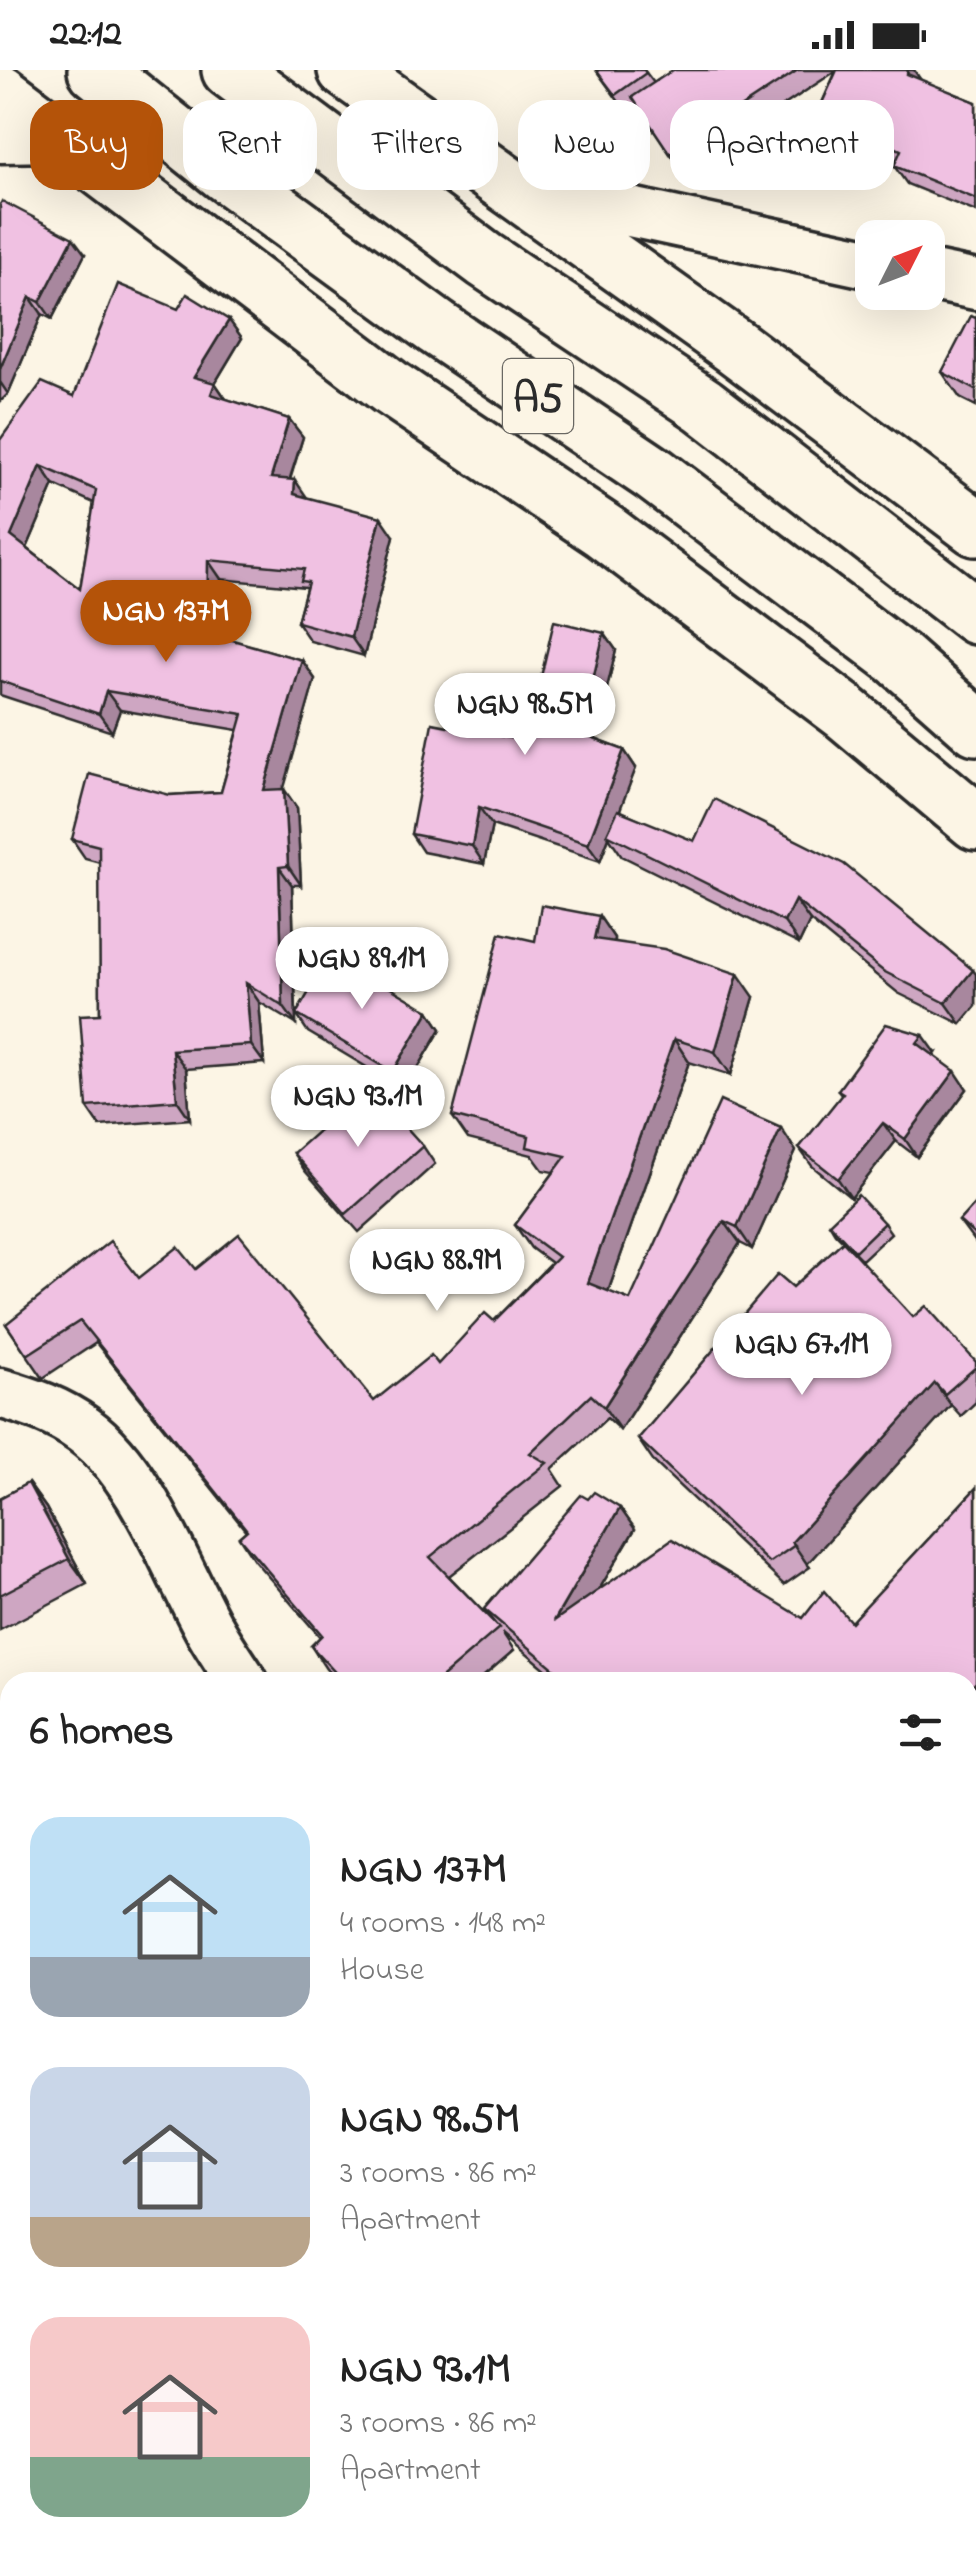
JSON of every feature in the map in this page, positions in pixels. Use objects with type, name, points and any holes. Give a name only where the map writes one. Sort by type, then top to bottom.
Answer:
[{"type":"main road","name":"A5","points":[[96,70],[226,174],[437,328],[654,474],[898,658],[976,727]]},
{"type":"main road","name":"A5","points":[[230,70],[485,260],[703,405],[976,616]]},
{"type":"main road","points":[[346,70],[734,346],[976,528]]},
{"type":"main road","points":[[0,92],[30,116]]},
{"type":"main road","points":[[128,190],[391,388],[604,531],[846,712],[976,822]]},
{"type":"street","points":[[0,138],[30,137]]},
{"type":"street","points":[[508,186],[855,260]]},
{"type":"street","points":[[945,278],[976,284]]},
{"type":"street","points":[[0,1393],[48,1408],[86,1431],[112,1456],[150,1513],[210,1630],[237,1672]]},
{"type":"building","points":[[596,70],[644,70],[646,73],[615,95]]},
{"type":"building","points":[[673,70],[798,70],[752,100],[670,100],[670,154],[650,124],[650,100],[632,97]]},
{"type":"building","points":[[837,70],[908,70],[907,74],[976,102],[976,199],[894,166],[901,150],[894,147],[894,100],[823,100]]},
{"type":"building","points":[[2,201],[73,238],[40,302],[30,297],[0,369],[0,205]]},
{"type":"building","points":[[118,284],[178,309],[187,294],[229,320],[194,377],[215,383],[211,394],[289,419],[271,478],[295,480],[294,494],[381,517],[351,637],[297,622],[308,582],[301,581],[304,569],[208,560],[207,629],[302,660],[264,790],[284,789],[288,866],[279,867],[283,1006],[246,983],[251,1045],[172,1050],[177,1100],[87,1107],[80,1015],[100,1014],[99,846],[72,839],[89,774],[170,795],[221,792],[243,714],[106,691],[99,714],[0,681],[0,440],[42,382],[74,396]],"holes":[[[41,466],[96,490],[80,589],[11,536]]]},
{"type":"building","points":[[971,316],[976,318],[976,390],[942,372]]},
{"type":"building","points":[[554,621],[604,633],[580,734],[624,750],[588,844],[479,807],[472,846],[411,834],[432,723],[526,741]]},
{"type":"building","points":[[714,799],[844,864],[973,970],[946,1003],[883,971],[795,900],[784,922],[607,834],[618,810],[694,841]]},
{"type":"building","points":[[541,905],[599,916],[594,939],[664,949],[738,974],[715,1052],[674,1039],[588,1283],[630,1300],[720,1101],[781,1128],[737,1227],[724,1221],[604,1407],[591,1395],[530,1453],[547,1463],[430,1557],[499,1628],[448,1672],[335,1672],[311,1646],[322,1635],[239,1537],[247,1530],[80,1321],[27,1355],[6,1324],[110,1241],[139,1278],[178,1247],[196,1269],[239,1234],[374,1401],[431,1355],[438,1364],[485,1313],[494,1321],[558,1257],[515,1225],[566,1156],[527,1147],[529,1136],[452,1116],[500,933],[535,941]]},
{"type":"building","points":[[332,953],[429,1011],[393,1072],[296,1014]]},
{"type":"building","points":[[886,1024],[923,1035],[917,1043],[955,1071],[905,1139],[883,1123],[838,1179],[799,1148],[843,1093],[838,1090]]},
{"type":"building","points":[[369,1086],[423,1146],[346,1214],[293,1153]]},
{"type":"building","points":[[858,1195],[884,1223],[855,1251],[829,1223]]},
{"type":"building","points":[[976,1202],[976,1236],[959,1221]]},
{"type":"building","points":[[843,1241],[913,1317],[926,1306],[976,1362],[976,1367],[945,1394],[935,1383],[792,1542],[795,1545],[769,1563],[638,1439],[778,1274],[793,1287]]},
{"type":"building","points":[[28,1483],[69,1559],[0,1595],[0,1498]]},
{"type":"building","points":[[976,1488],[976,1672],[554,1672],[484,1609],[581,1495],[588,1499],[594,1492],[620,1508],[554,1621],[672,1539],[803,1618],[824,1591],[851,1622]]}]
